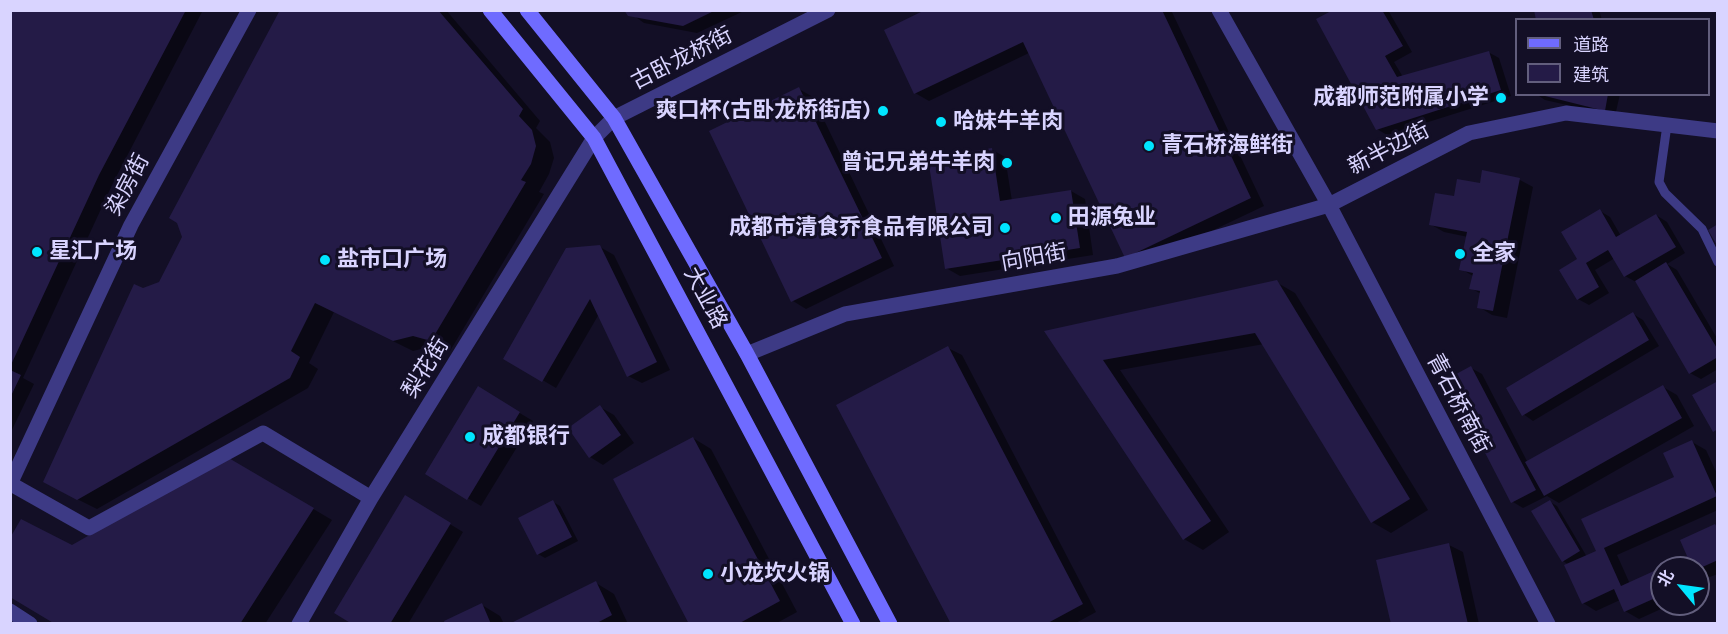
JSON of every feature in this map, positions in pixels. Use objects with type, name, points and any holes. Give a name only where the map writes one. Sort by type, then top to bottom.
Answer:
[{"type":"main road","name":"大业路","points":[[490,10],[594,138],[853,624]]},
{"type":"main road","name":"大业路","points":[[527,10],[614,118],[747,354],[890,624]]},
{"type":"street","name":"染房街","points":[[11,484],[131,225],[249,10]]},
{"type":"street","name":"古卧龙桥街","points":[[594,138],[614,118],[828,10]]},
{"type":"street","name":"青石桥南街","points":[[1219,10],[1329,205],[1548,624]]},
{"type":"street","name":"新半边街","points":[[1329,205],[1469,133],[1566,113],[1718,131]]},
{"type":"street","name":"梨花街","points":[[299,624],[371,498],[594,138]]},
{"type":"street","name":"向阳街","points":[[747,354],[845,314],[1117,266],[1329,205]]},
{"type":"street","points":[[11,484],[89,528],[263,433],[371,498]]},
{"type":"street","points":[[10,611],[30,624]]},
{"type":"lane","points":[[1667,125],[1659,182],[1665,193],[1702,229],[1718,262]]},
{"type":"building","name":"星汇广场","points":[[10,10],[186,10],[99,175],[10,367]]},
{"type":"building","name":"盐市口广场","points":[[280,10],[438,10],[523,109],[519,116],[532,130],[536,146],[531,164],[521,180],[526,182],[431,341],[413,336],[393,341],[315,303],[291,351],[300,357],[290,378],[77,500],[43,482],[134,284],[143,288],[159,282],[182,237],[177,223],[169,218]]},
{"type":"building","points":[[624,10],[716,10],[683,26],[628,16]]},
{"type":"building","name":"青石桥海鲜街","points":[[925,10],[1162,10],[1251,198],[1125,258],[1023,42],[914,94],[884,30]]},
{"type":"building","points":[[1333,10],[1382,10],[1403,46],[1385,56],[1397,77],[1489,51],[1501,90],[1376,130],[1316,19]]},
{"type":"building","points":[[1534,10],[1591,10],[1593,18],[1536,18]]},
{"type":"building","points":[[799,87],[882,258],[791,302],[709,131]]},
{"type":"building","points":[[1545,96],[1608,96],[1605,111]]},
{"type":"building","points":[[992,148],[1000,201],[1071,190],[1080,248],[945,269],[928,158]]},
{"type":"building","points":[[1482,170],[1520,178],[1493,311],[1477,308],[1480,291],[1469,289],[1473,273],[1459,270],[1467,232],[1429,225],[1435,193],[1454,196],[1457,179],[1480,183]]},
{"type":"building","points":[[1600,209],[1616,237],[1656,214],[1676,247],[1624,277],[1608,250],[1586,263],[1599,287],[1577,300],[1559,270],[1577,259],[1561,232]]},
{"type":"building","points":[[1718,224],[1718,247],[1708,230]]},
{"type":"building","points":[[600,245],[657,362],[627,377],[590,299],[542,382],[503,359],[566,248]]},
{"type":"building","points":[[1666,262],[1718,350],[1718,357],[1689,374],[1635,281]]},
{"type":"building","points":[[1277,280],[1410,499],[1371,523],[1255,333],[1103,360],[1211,521],[1183,540],[1044,331]]},
{"type":"building","points":[[1633,312],[1649,340],[1522,416],[1506,388]]},
{"type":"building","points":[[948,346],[1083,604],[1046,624],[951,624],[836,405]]},
{"type":"building","points":[[1471,366],[1536,490],[1511,503],[1447,379]]},
{"type":"building","points":[[10,370],[21,375],[10,398]]},
{"type":"building","points":[[1718,381],[1718,429],[1713,432],[1692,395]]},
{"type":"building","points":[[1663,385],[1682,418],[1544,496],[1525,462]]},
{"type":"building","points":[[478,386],[520,412],[467,500],[425,474]]},
{"type":"building","points":[[600,405],[621,435],[589,458],[568,428]]},
{"type":"building","points":[[693,437],[780,601],[738,624],[689,624],[613,479]]},
{"type":"building","points":[[1692,440],[1717,496],[1604,548],[1621,586],[1650,573],[1650,600],[1624,612],[1614,589],[1582,604],[1564,565],[1596,551],[1581,519],[1674,477],[1663,453]]},
{"type":"building","points":[[227,457],[314,508],[240,624],[55,624],[10,597],[10,538],[21,519],[72,545]]},
{"type":"building","points":[[405,495],[451,523],[390,624],[352,624],[334,613]]},
{"type":"building","points":[[553,500],[572,537],[537,555],[518,518]]},
{"type":"building","points":[[1550,500],[1580,551],[1562,562],[1531,511]]},
{"type":"building","points":[[1715,524],[1718,529],[1718,560],[1710,564],[1710,556],[1687,556],[1680,540]]},
{"type":"building","points":[[1449,543],[1468,624],[1391,624],[1376,560]]},
{"type":"building","points":[[596,581],[612,615],[595,624],[509,624]]},
{"type":"building","points":[[482,603],[491,624],[445,624],[444,621]]},
{"type":"place","name":"成都师范附属小学","points":[[1501,98]]},
{"type":"place","name":"爽口杯(古卧龙桥街店)","points":[[883,111]]},
{"type":"place","name":"哈妹牛羊肉","points":[[941,122]]},
{"type":"place","name":"青石桥海鲜街","points":[[1149,146]]},
{"type":"place","name":"曾记兄弟牛羊肉","points":[[1007,163]]},
{"type":"place","name":"田源兔业","points":[[1056,218]]},
{"type":"place","name":"成都市清食乔食品有限公司","points":[[1005,228]]},
{"type":"place","name":"星汇广场","points":[[37,252]]},
{"type":"place","name":"全家","points":[[1460,254]]},
{"type":"place","name":"盐市口广场","points":[[325,260]]},
{"type":"place","name":"成都银行","points":[[470,437]]},
{"type":"place","name":"小龙坎火锅","points":[[708,574]]}]
